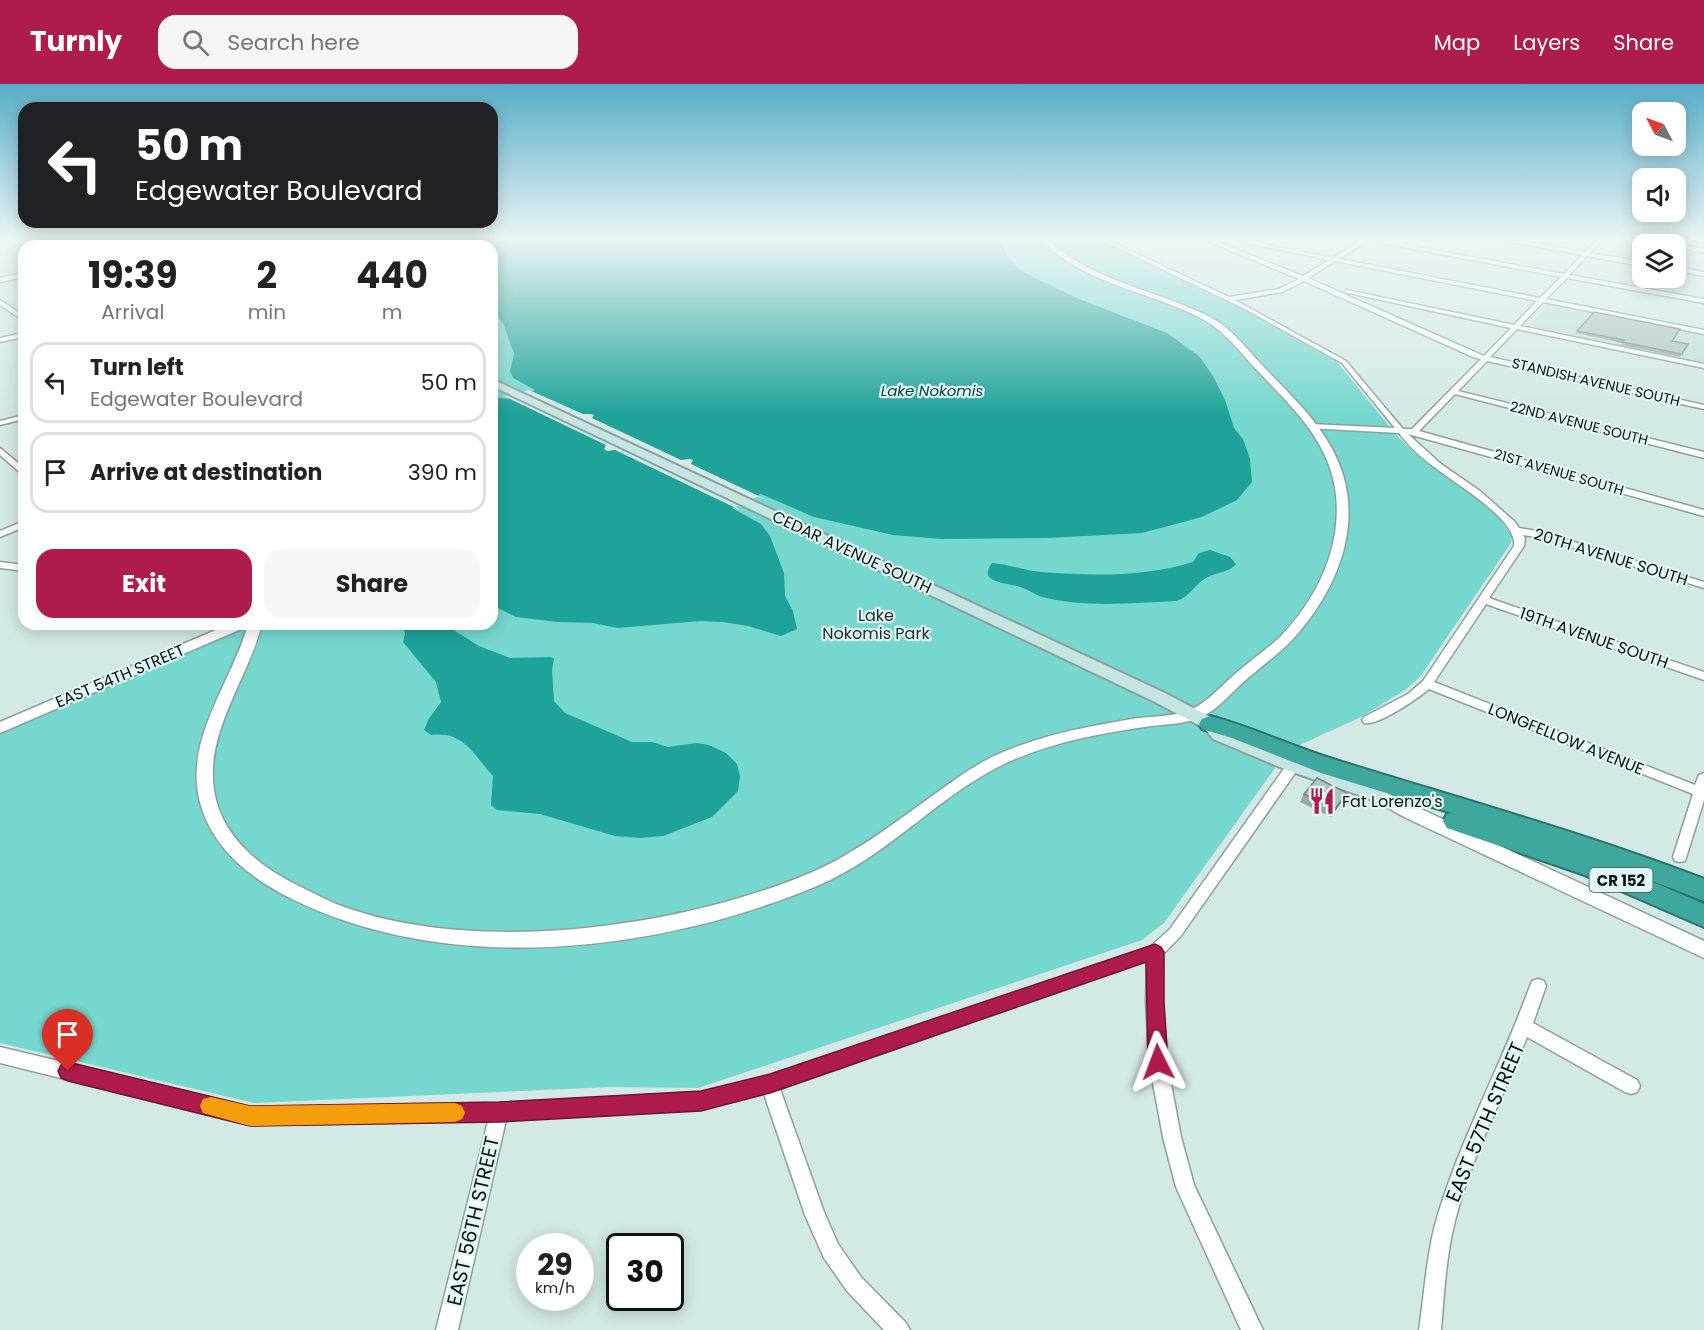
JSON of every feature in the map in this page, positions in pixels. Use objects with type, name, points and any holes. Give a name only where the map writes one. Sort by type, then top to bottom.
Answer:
[{"type":"highway","name":"CEDAR AVENUE SOUTH","points":[[1203,719],[1321,764],[1583,844],[1704,890]]},
{"type":"highway","name":"CEDAR AVENUE SOUTH","points":[[1376,794],[1580,863],[1704,916]]},
{"type":"main road","name":"CEDAR AVENUE SOUTH","points":[[498,385],[1203,719],[1219,735],[1293,766],[1376,794]]},
{"type":"street","points":[[254,630],[248,655],[209,744],[205,766],[206,792],[220,828],[236,853],[266,877],[297,897],[335,913],[385,925],[504,940],[559,939],[624,932],[677,923],[761,900],[814,880],[863,853],[969,777],[996,761],[1033,746],[1092,731],[1203,719],[1288,636],[1307,613],[1335,563],[1342,540],[1344,517],[1337,470],[1311,426],[1225,329],[1196,314],[1157,299]]},
{"type":"street","points":[[1226,299],[1344,362],[1422,453],[1477,493],[1517,531],[1519,546],[1427,684],[1412,697],[1368,720]]},
{"type":"street","name":"STANDISH AVENUE SOUTH","points":[[1351,299],[1470,354],[1704,407]]},
{"type":"street","points":[[1383,299],[1704,366]]},
{"type":"street","points":[[1538,299],[1704,332]]},
{"type":"street","points":[[1311,426],[1414,432],[1542,300]]},
{"type":"street","points":[[0,302],[18,315]]},
{"type":"street","points":[[0,340],[18,336]]},
{"type":"street","name":"22ND AVENUE SOUTH","points":[[1454,392],[1704,455]]},
{"type":"street","points":[[0,423],[18,418]]},
{"type":"street","name":"21ST AVENUE SOUTH","points":[[1414,432],[1704,513]]},
{"type":"street","points":[[0,450],[18,467]]},
{"type":"street","points":[[0,534],[18,526]]},
{"type":"street","name":"20TH AVENUE SOUTH","points":[[1517,531],[1539,534],[1704,585]]},
{"type":"street","points":[[0,565],[18,567]]},
{"type":"street","name":"19TH AVENUE SOUTH","points":[[1484,600],[1704,676]]},
{"type":"street","name":"EAST 54TH STREET","points":[[0,728],[227,630]]},
{"type":"street","name":"LONGFELLOW AVENUE","points":[[1427,684],[1703,788]]},
{"type":"street","points":[[0,1055],[250,1116],[499,1112],[701,1101],[770,1084],[1155,952],[1175,933],[1293,766]]},
{"type":"street","points":[[1680,857],[1703,788]]},
{"type":"street","points":[[1376,794],[1410,813],[1704,950]]},
{"type":"street","points":[[1155,952],[1154,1002],[1158,1062],[1172,1137],[1185,1186],[1252,1330]]},
{"type":"street","name":"EAST 57TH STREET","points":[[1430,1330],[1440,1249],[1448,1211],[1461,1173],[1524,1027],[1538,986]]},
{"type":"street","points":[[1524,1027],[1631,1086]]},
{"type":"street","points":[[770,1084],[815,1215],[831,1251],[854,1284],[899,1330]]},
{"type":"street","name":"EAST 56TH STREET","points":[[447,1330],[499,1112]]},
{"type":"shaded area","points":[[1550,304],[1704,335],[1704,363],[1529,326]]},
{"type":"green space","name":"Lake Nokomis Park","points":[[498,299],[1222,299],[1337,362],[1398,437],[1415,453],[1470,493],[1498,517],[1512,536],[1511,543],[1420,677],[1405,690],[1361,717],[1293,748],[1275,768],[1164,923],[1142,940],[698,1088],[610,1087],[254,1103],[0,1043],[0,734],[240,630],[498,630]]},
{"type":"water","name":"Lake Nokomis","points":[[498,299],[1079,299],[1167,333],[1199,356],[1213,376],[1225,400],[1234,428],[1243,439],[1250,459],[1252,482],[1237,500],[1202,517],[1142,533],[1047,538],[941,539],[893,535],[814,517],[761,494],[732,508],[761,524],[770,536],[784,573],[785,596],[793,611],[797,629],[781,636],[748,626],[723,622],[700,621],[618,628],[593,623],[516,617],[498,608],[498,398],[511,399],[535,390],[513,378],[510,371],[514,354],[503,323],[498,317]]},
{"type":"water","points":[[1210,550],[1230,557],[1236,564],[1230,569],[1206,578],[1185,597],[1176,601],[1075,603],[1042,597],[1020,587],[994,581],[988,574],[992,563],[1061,573],[1099,575],[1137,573],[1193,562],[1199,553]]},
{"type":"water","points":[[404,630],[454,630],[479,646],[510,658],[551,657],[554,659],[552,670],[554,701],[565,713],[632,742],[652,742],[668,747],[697,743],[709,745],[726,753],[737,764],[740,776],[738,791],[712,817],[663,836],[641,838],[615,836],[540,814],[497,810],[491,805],[493,776],[473,752],[460,740],[442,735],[431,735],[424,730],[441,702],[436,682],[403,642]]},
{"type":"pier","points":[[529,390],[583,414],[594,415],[592,418],[681,460],[693,460],[691,464],[765,499],[757,497],[736,507],[740,510],[615,450],[607,451],[604,449],[606,445],[502,395],[510,396]]},
{"type":"building","points":[[1594,312],[1680,329],[1672,341],[1688,344],[1682,354],[1577,331]]},
{"type":"building","points":[[1317,778],[1347,793],[1334,810],[1304,794]]},
{"type":"slow traffic","points":[[211,1106],[250,1116],[455,1113]]},
{"type":"place","name":"Fat Lorenzo's","points":[[1322,801]]},
{"type":"route","points":[[68,1071],[250,1116],[499,1112],[701,1101],[770,1084],[1155,952],[1154,1002],[1158,1062]]}]
